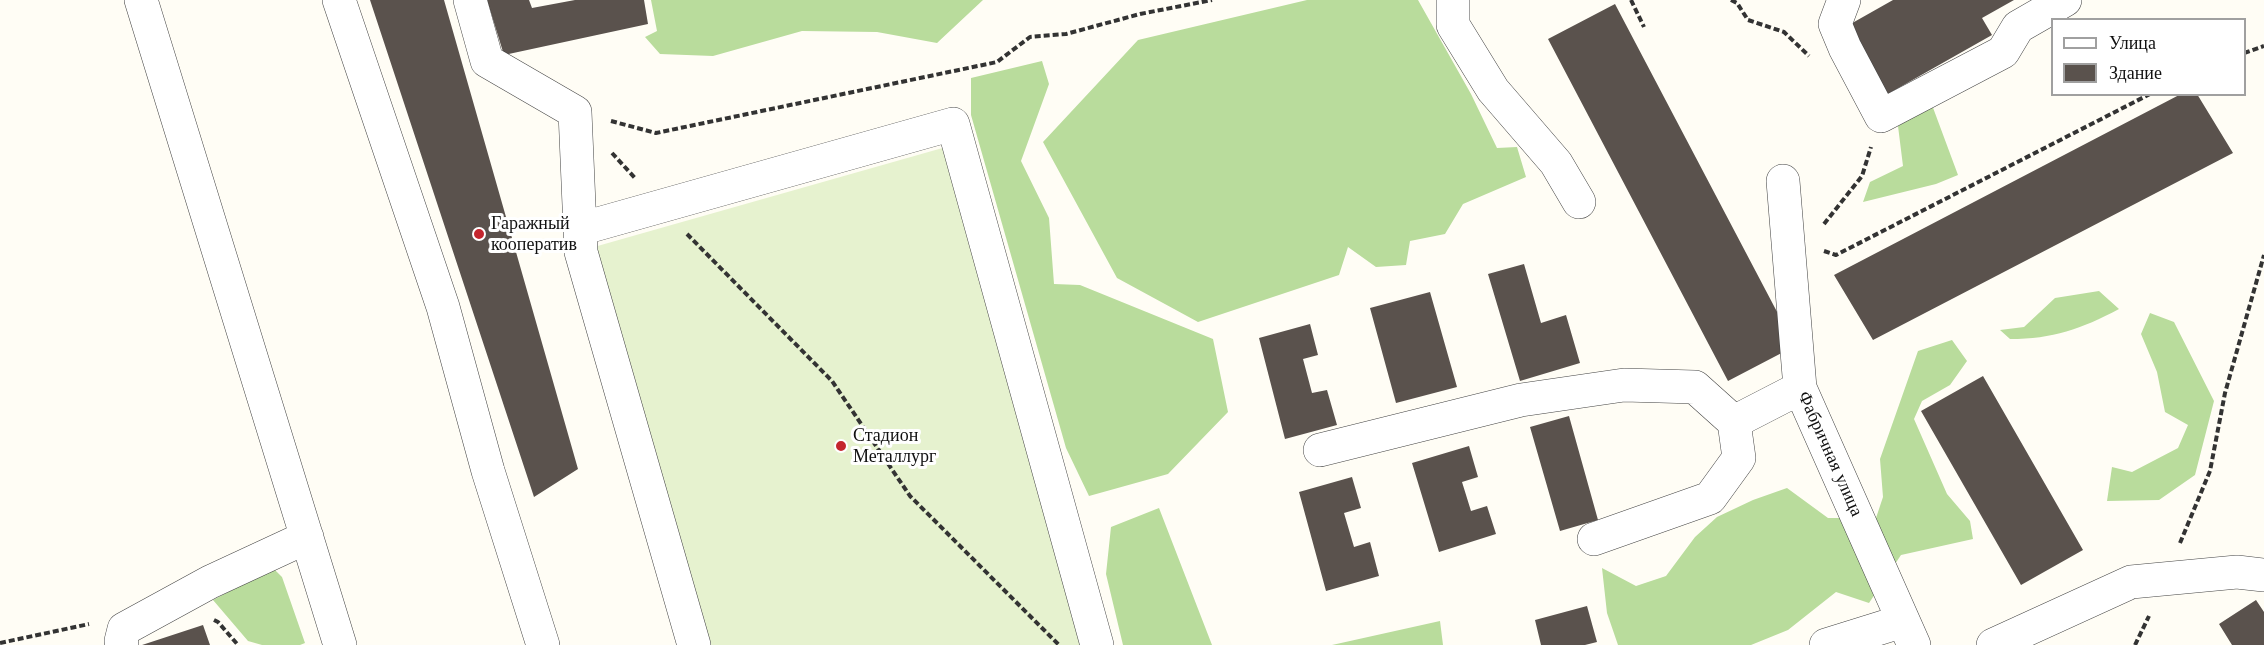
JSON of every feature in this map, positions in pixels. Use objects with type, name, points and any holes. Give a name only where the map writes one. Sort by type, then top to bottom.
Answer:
[{"type":"street","points":[[141,0],[340,645]]},
{"type":"street","points":[[339,0],[443,308],[488,471],[543,645]]},
{"type":"street","points":[[470,0],[488,61],[575,112],[581,252],[694,645]]},
{"type":"street","points":[[1453,0],[1453,25],[1493,90],[1556,164],[1579,202]]},
{"type":"street","points":[[1844,0],[1835,24],[1850,60],[1881,116],[2003,52],[2018,27],[2065,0]]},
{"type":"street","points":[[580,229],[953,124],[1097,645]]},
{"type":"street","name":"Фабричная улица","points":[[1783,181],[1800,388],[1909,633]]},
{"type":"street","points":[[1320,450],[1521,400],[1624,385],[1695,387],[1734,422],[1739,458],[1710,498],[1594,538]]},
{"type":"street","points":[[1734,422],[1800,388]]},
{"type":"street","points":[[122,645],[124,629],[210,582],[307,537]]},
{"type":"street","points":[[1993,645],[2131,582],[2237,572],[2264,575]]},
{"type":"street","points":[[1826,645],[1909,633]]},
{"type":"path","points":[[575,112],[656,133],[996,62],[1030,37],[1066,34],[1140,14],[1212,0]]},
{"type":"path","points":[[1631,0],[1644,27]]},
{"type":"path","points":[[1731,0],[1737,3],[1748,20],[1784,32],[1811,58],[1850,60]]},
{"type":"path","points":[[2246,52],[2264,46]]},
{"type":"path","points":[[1788,239],[1836,255],[2146,96]]},
{"type":"path","points":[[575,112],[640,183]]},
{"type":"path","points":[[1788,239],[1821,227],[1862,176],[1881,116]]},
{"type":"path","points":[[680,227],[832,381],[910,496],[1059,645]]},
{"type":"path","points":[[2179,545],[2210,471],[2225,393],[2264,255]]},
{"type":"path","points":[[2135,645],[2152,608]]},
{"type":"path","points":[[209,618],[218,622],[238,645]]},
{"type":"green space","points":[[651,0],[983,0],[937,43],[877,32],[802,31],[713,56],[660,54],[645,37],[657,31]]},
{"type":"green space","points":[[1307,0],[1418,0],[1471,94],[1497,148],[1517,147],[1526,177],[1463,204],[1445,234],[1410,241],[1406,265],[1376,267],[1348,247],[1339,275],[1198,322],[1117,278],[1043,142],[1138,40]]},
{"type":"green space","points":[[1042,61],[1049,84],[1021,161],[1049,218],[1054,284],[1080,285],[1213,339],[1228,412],[1168,474],[1089,496],[1066,448],[971,115],[971,78]]},
{"type":"green space","points":[[1932,105],[1958,175],[1936,184],[1863,202],[1870,182],[1903,166],[1898,126]]},
{"type":"green space","name":"Стадион Металлург","points":[[946,147],[1087,645],[707,645],[594,247]]},
{"type":"green space","points":[[2099,291],[2119,309],[2092,322],[2053,335],[2010,339],[2000,330],[2024,327],[2055,298]]},
{"type":"green space","points":[[2150,313],[2174,322],[2214,401],[2195,475],[2159,500],[2107,501],[2112,467],[2132,472],[2178,448],[2188,425],[2165,412],[2157,372],[2141,334]]},
{"type":"green space","points":[[1952,340],[1967,361],[1950,385],[1922,401],[1914,419],[1947,494],[1970,521],[1973,539],[1901,555],[1869,603],[1836,592],[1788,630],[1751,645],[1618,645],[1607,613],[1602,568],[1636,586],[1666,576],[1695,537],[1717,517],[1753,500],[1787,488],[1828,518],[1876,518],[1883,497],[1880,459],[1918,351]]},
{"type":"green space","points":[[1159,508],[1212,645],[1123,645],[1106,574],[1111,527]]},
{"type":"green space","points":[[273,568],[282,577],[305,643],[300,645],[262,645],[248,641],[213,600]]},
{"type":"green space","points":[[1440,621],[1443,645],[1332,645]]},
{"type":"building","name":"Гаражный кооператив","points":[[370,0],[444,0],[578,469],[534,497]]},
{"type":"building","points":[[487,0],[529,0],[532,8],[575,0],[644,0],[648,24],[504,55]]},
{"type":"building","points":[[1893,0],[2014,0],[1982,18],[1992,35],[1886,95],[1847,26]]},
{"type":"building","points":[[1615,4],[1795,346],[1728,381],[1548,39]]},
{"type":"building","points":[[2177,96],[2198,96],[2233,153],[1873,340],[1834,275]]},
{"type":"building","points":[[1524,264],[1541,323],[1566,315],[1580,363],[1520,381],[1488,274]]},
{"type":"building","points":[[1430,292],[1457,387],[1396,403],[1370,308]]},
{"type":"building","points":[[1310,324],[1318,355],[1303,359],[1312,393],[1327,390],[1337,425],[1285,439],[1259,338]]},
{"type":"building","points":[[1983,376],[2083,550],[2021,585],[1921,411]]},
{"type":"building","points":[[1569,416],[1598,520],[1560,531],[1530,427]]},
{"type":"building","points":[[1469,446],[1478,477],[1462,482],[1471,511],[1487,506],[1496,534],[1439,552],[1412,463]]},
{"type":"building","points":[[1352,477],[1361,508],[1344,513],[1354,547],[1370,542],[1379,576],[1326,591],[1299,492]]},
{"type":"building","points":[[2256,600],[2264,612],[2264,645],[2232,645],[2219,624]]},
{"type":"building","points":[[1587,606],[1597,642],[1585,645],[1541,645],[1535,620]]},
{"type":"building","points":[[203,625],[210,645],[142,645]]},
{"type":"place","name":"Гаражный кооператив","points":[[479,234]]},
{"type":"place","name":"Стадион Металлург","points":[[841,446]]}]
